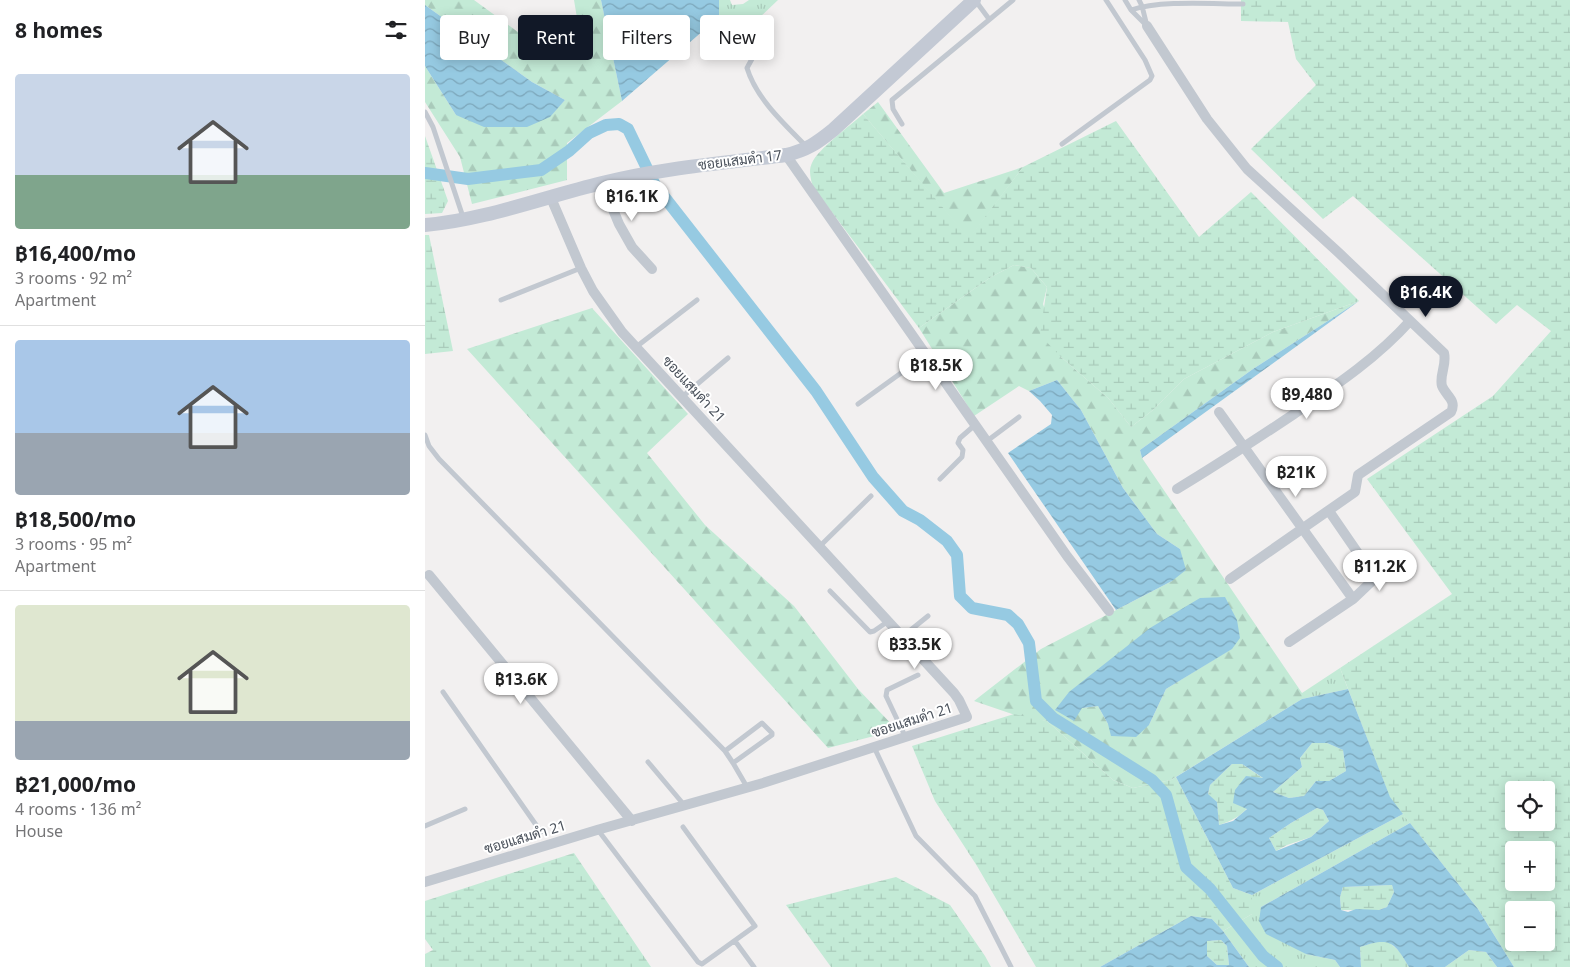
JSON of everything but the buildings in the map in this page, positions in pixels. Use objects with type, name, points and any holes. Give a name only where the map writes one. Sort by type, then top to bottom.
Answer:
[{"type":"street","name":"ซอยแสมดำ 17","points":[[425,225],[463,219],[624,178],[667,170],[786,155],[808,148],[833,130],[974,0]]},
{"type":"street","points":[[1147,26],[1207,119],[1247,169],[1339,252],[1444,353],[1445,360],[1441,379],[1443,387],[1452,399],[1453,407],[1451,412],[1359,475],[1355,492],[1230,579]]},
{"type":"street","points":[[786,155],[986,441],[1109,611]]},
{"type":"street","points":[[602,183],[619,224],[632,247],[652,269]]},
{"type":"street","name":"ซอยแสมดำ 21","points":[[425,882],[548,842],[685,806],[763,783],[967,717],[959,700],[623,332],[593,291],[551,198]]},
{"type":"street","points":[[1177,489],[1245,447],[1345,380],[1394,338],[1410,321]]},
{"type":"street","points":[[1219,412],[1353,599]]},
{"type":"street","points":[[1289,642],[1353,599],[1373,580],[1373,575],[1329,511]]},
{"type":"street","points":[[427,572],[632,820]]},
{"type":"lane","points":[[974,0],[989,19]]},
{"type":"lane","points":[[902,124],[893,110],[892,100],[1013,0]]},
{"type":"lane","points":[[1062,144],[1150,80],[1152,76],[1145,60],[1106,0]]},
{"type":"lane","points":[[1125,0],[1131,10],[1147,26]]},
{"type":"lane","points":[[1139,0],[1147,26]]},
{"type":"lane","points":[[1131,10],[1142,6],[1243,4]]},
{"type":"lane","points":[[751,60],[747,68],[751,79],[783,123],[808,148]]},
{"type":"lane","points":[[425,112],[433,127],[463,219]]},
{"type":"lane","points":[[501,300],[581,268]]},
{"type":"lane","points":[[636,347],[697,300]]},
{"type":"lane","points":[[859,404],[926,355]]},
{"type":"lane","points":[[682,397],[728,358]]},
{"type":"lane","points":[[986,441],[1019,417]]},
{"type":"lane","points":[[940,479],[962,456],[963,450],[959,444],[960,438],[975,424]]},
{"type":"lane","points":[[425,435],[429,446],[439,459],[725,752],[747,787]]},
{"type":"lane","points":[[818,547],[871,496]]},
{"type":"lane","points":[[830,591],[870,632],[887,622]]},
{"type":"lane","points":[[901,637],[928,616]]},
{"type":"lane","points":[[905,736],[886,696],[887,690],[918,674]]},
{"type":"lane","points":[[443,692],[541,832]]},
{"type":"lane","points":[[725,752],[762,723],[772,732],[772,735],[733,763]]},
{"type":"lane","points":[[873,746],[916,836],[975,896],[1011,967]]},
{"type":"lane","points":[[648,762],[685,806]]},
{"type":"lane","points":[[425,826],[465,809]]},
{"type":"lane","points":[[597,830],[699,963],[702,964],[755,925],[683,827]]},
{"type":"lane","points":[[735,941],[754,967]]},
{"type":"green space","points":[[425,0],[474,0],[495,15],[440,16],[425,5]]},
{"type":"green space","points":[[574,0],[601,0],[604,15],[603,60],[613,60],[622,101],[567,143],[567,180],[472,204],[460,157],[425,102],[425,66],[456,115],[550,116],[565,100],[532,82],[501,60],[508,60],[508,25],[518,32],[518,60],[593,60],[593,15],[576,15]]},
{"type":"green space","points":[[719,0],[730,0],[732,5],[743,4],[749,0],[778,0],[762,15],[719,14]]},
{"type":"green space","points":[[1241,0],[1570,0],[1570,967],[1514,967],[1478,909],[1390,798],[1340,668],[1452,594],[1367,479],[1493,396],[1551,331],[1517,305],[1496,324],[1353,196],[1323,219],[1251,149],[1316,85],[1296,59],[1288,22],[1241,21]]},
{"type":"green space","points":[[878,102],[944,193],[1023,167],[969,239],[863,114]]},
{"type":"green space","points":[[863,114],[969,238],[1023,167],[1116,121],[1199,237],[1251,192],[1359,301],[1273,332],[1184,379],[1153,410],[1131,427],[1109,399],[1061,357],[1040,335],[1047,287],[1031,268],[1014,265],[991,277],[919,328],[813,187],[810,169],[815,158],[820,151]]},
{"type":"green space","points":[[425,136],[448,201],[442,213],[425,214]]},
{"type":"green space","points":[[425,235],[429,235],[453,351],[425,354]]},
{"type":"green space","points":[[1014,265],[1031,268],[1047,287],[1043,304],[1061,357],[1109,399],[1131,427],[1153,410],[1184,379],[1273,332],[1359,301],[1253,369],[1140,450],[1142,458],[1302,693],[1302,699],[1171,780],[1133,788],[1113,780],[1047,721],[1024,718],[974,701],[1041,649],[1172,581],[1180,549],[1157,534],[1123,488],[1081,410],[1057,380],[1029,391],[1019,386],[974,416],[919,328],[991,277]],"holes":[[[1231,649],[1166,689],[1149,725],[1108,724],[1098,706],[1082,708]]]},
{"type":"green space","points":[[592,308],[688,414],[647,453],[705,525],[794,606],[858,689],[897,730],[828,748],[467,349]]},
{"type":"green space","points":[[1340,668],[1348,689],[1302,699],[1302,693]]},
{"type":"green space","points":[[1014,714],[1047,721],[1113,780],[1133,788],[1171,780],[1176,777],[1233,888],[1252,895],[1252,914],[1223,931],[1212,919],[1191,916],[1100,967],[1036,967],[977,866],[935,801],[912,746]]},
{"type":"green space","points":[[1312,743],[1327,743],[1343,750],[1346,771],[1329,781],[1316,781],[1304,796],[1289,798],[1273,792],[1302,767],[1300,758]]},
{"type":"green space","points":[[1232,764],[1242,764],[1264,779],[1247,808],[1236,818],[1219,825],[1217,802],[1208,795],[1210,785]]},
{"type":"green space","points":[[1317,808],[1323,810],[1329,821],[1311,837],[1276,851],[1269,838]]},
{"type":"green space","points":[[1403,814],[1410,823],[1261,907],[1306,954],[1335,960],[1340,967],[1249,967],[1223,931],[1252,914],[1252,895]]},
{"type":"green space","points":[[574,853],[651,967],[425,967],[425,954],[433,950],[425,939],[425,901]]},
{"type":"green space","points":[[896,877],[950,905],[991,967],[831,967],[786,905]]},
{"type":"green space","points":[[1392,885],[1394,892],[1387,907],[1379,910],[1341,910],[1340,897],[1343,887]]},
{"type":"green space","points":[[1221,940],[1227,946],[1229,965],[1217,965],[1207,956],[1207,941]]},
{"type":"green space","points":[[1375,942],[1389,942],[1400,952],[1409,967],[1361,967],[1360,947]]},
{"type":"green space","points":[[1469,950],[1486,952],[1497,967],[1445,967]]},
{"type":"water","points":[[601,0],[719,0],[719,15],[700,15],[700,33],[690,42],[690,15],[604,15]]},
{"type":"water","points":[[425,5],[440,16],[440,60],[501,60],[532,82],[565,100],[550,117],[527,127],[484,127],[456,115],[425,66]]},
{"type":"water","points":[[613,60],[669,60],[622,101]]},
{"type":"water","points":[[1359,301],[1142,458],[1140,450],[1253,369]]},
{"type":"water","points":[[1057,380],[1081,410],[1123,488],[1157,534],[1180,549],[1186,570],[1172,581],[1116,610],[1008,453],[1051,424],[1052,415],[1029,391]]},
{"type":"water","points":[[1225,597],[1237,620],[1240,638],[1232,649],[1166,689],[1149,725],[1136,737],[1111,736],[1108,724],[1098,706],[1082,708],[1074,721],[1055,710],[1069,692],[1150,628],[1200,598]]},
{"type":"water","points":[[1348,689],[1390,797],[1403,814],[1252,895],[1233,888],[1176,777],[1302,699]],"holes":[[[1312,743],[1327,743],[1343,750],[1346,771],[1329,781],[1316,781],[1304,796],[1289,798],[1273,792],[1302,767],[1300,758]],[[1232,764],[1242,764],[1263,778],[1246,776],[1235,790],[1233,803],[1247,809],[1233,821],[1219,825],[1217,802],[1208,794],[1210,785]],[[1317,808],[1323,810],[1329,821],[1311,837],[1276,851],[1269,838]]]},
{"type":"water","points":[[1410,823],[1478,909],[1514,967],[1497,967],[1486,952],[1469,950],[1445,967],[1409,967],[1395,947],[1384,942],[1378,942],[1360,947],[1361,967],[1340,967],[1335,960],[1306,954],[1266,934],[1259,921],[1261,907]],"holes":[[[1392,885],[1394,892],[1387,907],[1379,910],[1356,909],[1348,912],[1341,910],[1340,897],[1343,887]]]},
{"type":"water","points":[[1191,916],[1212,919],[1249,967],[1100,967]],"holes":[[[1221,940],[1227,946],[1229,965],[1217,965],[1207,956],[1207,941]]]},
{"type":"waterway","points":[[425,173],[468,179],[541,170],[569,151],[589,133],[606,125],[619,124],[628,129],[655,185],[816,391],[873,477],[903,511],[920,520],[947,541],[957,555],[960,596],[972,608],[1008,615],[1018,624],[1029,643],[1036,701],[1053,718],[1152,780],[1166,795],[1186,867],[1210,889],[1263,956],[1277,967]]}]
